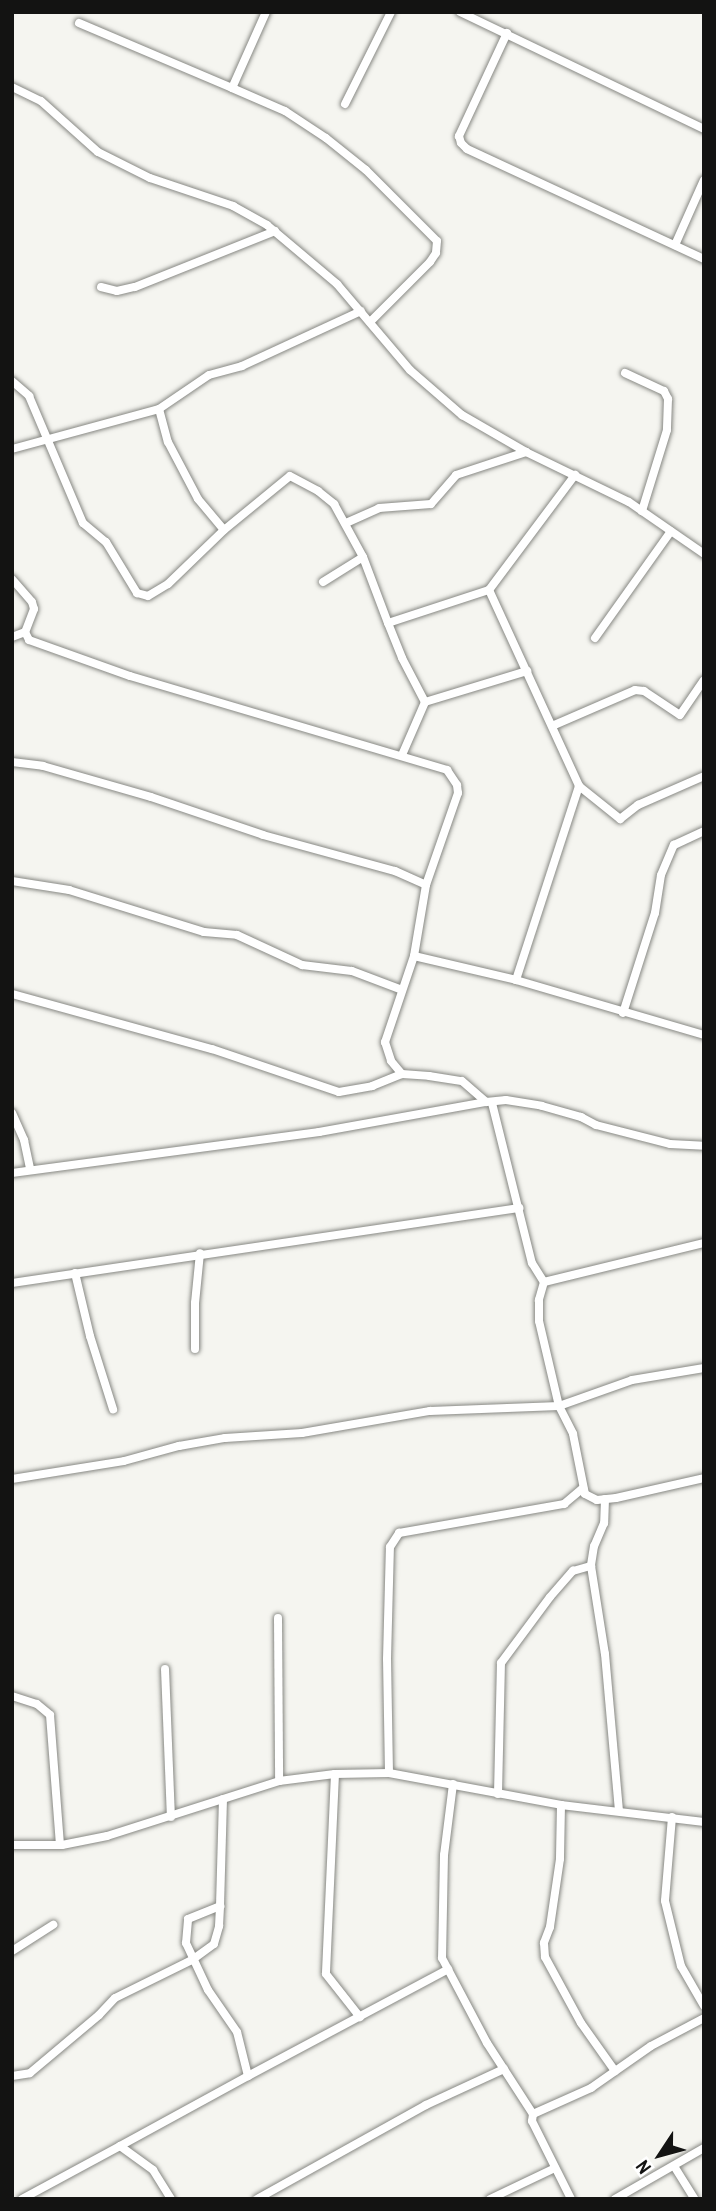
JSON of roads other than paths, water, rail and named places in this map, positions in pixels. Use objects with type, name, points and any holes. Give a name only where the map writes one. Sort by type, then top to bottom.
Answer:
[{"type":"street","points":[[232,88],[266,12]]},
{"type":"street","points":[[345,104],[391,12]]},
{"type":"street","points":[[460,12],[704,129]]},
{"type":"street","points":[[79,23],[285,111],[326,138],[366,170],[437,241],[430,261],[370,322]]},
{"type":"street","points":[[508,33],[459,136],[461,143],[467,149],[704,260]]},
{"type":"street","points":[[12,86],[41,102],[97,152],[150,178],[233,206],[275,231],[307,256],[370,322],[410,370],[462,415],[526,452],[642,511],[704,554]]},
{"type":"street","points":[[675,245],[704,180]]},
{"type":"street","points":[[101,287],[117,291],[135,287],[275,231]]},
{"type":"street","points":[[12,449],[159,409],[209,375],[242,366],[360,311]]},
{"type":"street","points":[[625,373],[664,391],[668,399],[667,430],[642,511]]},
{"type":"street","points":[[12,381],[29,396],[83,523],[106,542],[137,593],[148,596],[168,584],[225,530],[290,476],[318,491],[334,504],[346,523],[363,557],[402,659],[425,702]]},
{"type":"street","points":[[159,409],[168,442],[198,499],[225,530]]},
{"type":"street","points":[[346,523],[379,508],[431,504],[442,487],[456,475],[526,452]]},
{"type":"street","points":[[388,624],[489,590],[575,475]]},
{"type":"street","points":[[595,638],[671,531]]},
{"type":"street","points":[[323,582],[363,557]]},
{"type":"street","points":[[12,579],[32,602],[34,609],[25,632],[12,637]]},
{"type":"street","points":[[489,590],[579,786],[620,819],[638,805],[704,776]]},
{"type":"street","points":[[25,632],[29,640],[80,660],[255,715],[443,768],[457,785],[458,793],[426,885],[414,956],[385,1042],[391,1061],[402,1074]]},
{"type":"street","points":[[402,755],[425,702],[527,671]]},
{"type":"street","points":[[552,726],[635,690],[644,691],[680,715],[704,680]]},
{"type":"street","points":[[12,762],[43,766],[150,797],[263,835],[395,871],[426,885]]},
{"type":"street","points":[[516,980],[579,786]]},
{"type":"street","points":[[623,1013],[655,913],[661,874],[674,845],[704,831]]},
{"type":"street","points":[[12,881],[69,890],[204,932],[237,935],[302,965],[352,971],[402,990]]},
{"type":"street","points":[[414,956],[516,980],[704,1035]]},
{"type":"street","points":[[12,994],[212,1049],[339,1092],[372,1086],[402,1074],[462,1082],[489,1102],[532,1263],[544,1282],[539,1300],[538,1321],[559,1406],[573,1434],[583,1488],[589,1497],[606,1499],[704,1478]]},
{"type":"street","points":[[12,1173],[319,1132],[506,1100],[542,1106],[581,1117],[596,1125],[670,1144],[704,1146]]},
{"type":"street","points":[[12,1113],[24,1140],[30,1169]]},
{"type":"street","points":[[12,1283],[200,1254],[366,1233],[519,1208]]},
{"type":"street","points":[[544,1282],[704,1243]]},
{"type":"street","points":[[195,1349],[195,1303],[200,1254]]},
{"type":"street","points":[[75,1273],[90,1336],[113,1409]]},
{"type":"street","points":[[12,1479],[124,1461],[179,1446],[225,1438],[302,1433],[430,1412],[559,1406],[632,1380],[704,1367]]},
{"type":"street","points":[[389,1773],[387,1659],[390,1547],[399,1533],[564,1504],[583,1488]]},
{"type":"street","points":[[606,1499],[604,1523],[594,1546],[591,1566],[605,1654],[619,1810]]},
{"type":"street","points":[[498,1794],[501,1664],[550,1597],[573,1571],[591,1566]]},
{"type":"street","points":[[278,1618],[279,1782]]},
{"type":"street","points":[[165,1669],[171,1817]]},
{"type":"street","points":[[12,1696],[37,1704],[50,1715],[60,1845]]},
{"type":"street","points":[[12,1844],[60,1845],[107,1836],[279,1782],[334,1774],[389,1773],[561,1805],[704,1822]]},
{"type":"street","points":[[334,1774],[326,1974],[360,2017]]},
{"type":"street","points":[[453,1784],[443,1868],[442,1958],[504,2069],[533,2114],[532,2121],[571,2199]]},
{"type":"street","points":[[12,2076],[30,2073],[38,2067],[115,1998],[192,1960],[214,1944],[219,1926],[223,1800]]},
{"type":"street","points":[[561,1805],[560,1859],[550,1927],[544,1943],[545,1957],[581,2023],[615,2071]]},
{"type":"street","points":[[672,1818],[665,1901],[681,1966],[704,2006]]},
{"type":"street","points":[[220,1906],[187,1919],[186,1943],[208,1990],[237,2032],[248,2076]]},
{"type":"street","points":[[12,1951],[53,1925]]},
{"type":"street","points":[[22,2199],[448,1969]]},
{"type":"street","points":[[533,2114],[591,2088],[651,2046],[704,2018]]},
{"type":"street","points":[[257,2199],[426,2105],[504,2069]]},
{"type":"street","points":[[120,2146],[153,2170],[171,2199]]},
{"type":"street","points":[[615,2199],[704,2148]]},
{"type":"street","points":[[674,2166],[695,2199]]},
{"type":"street","points":[[490,2199],[555,2168]]}]
